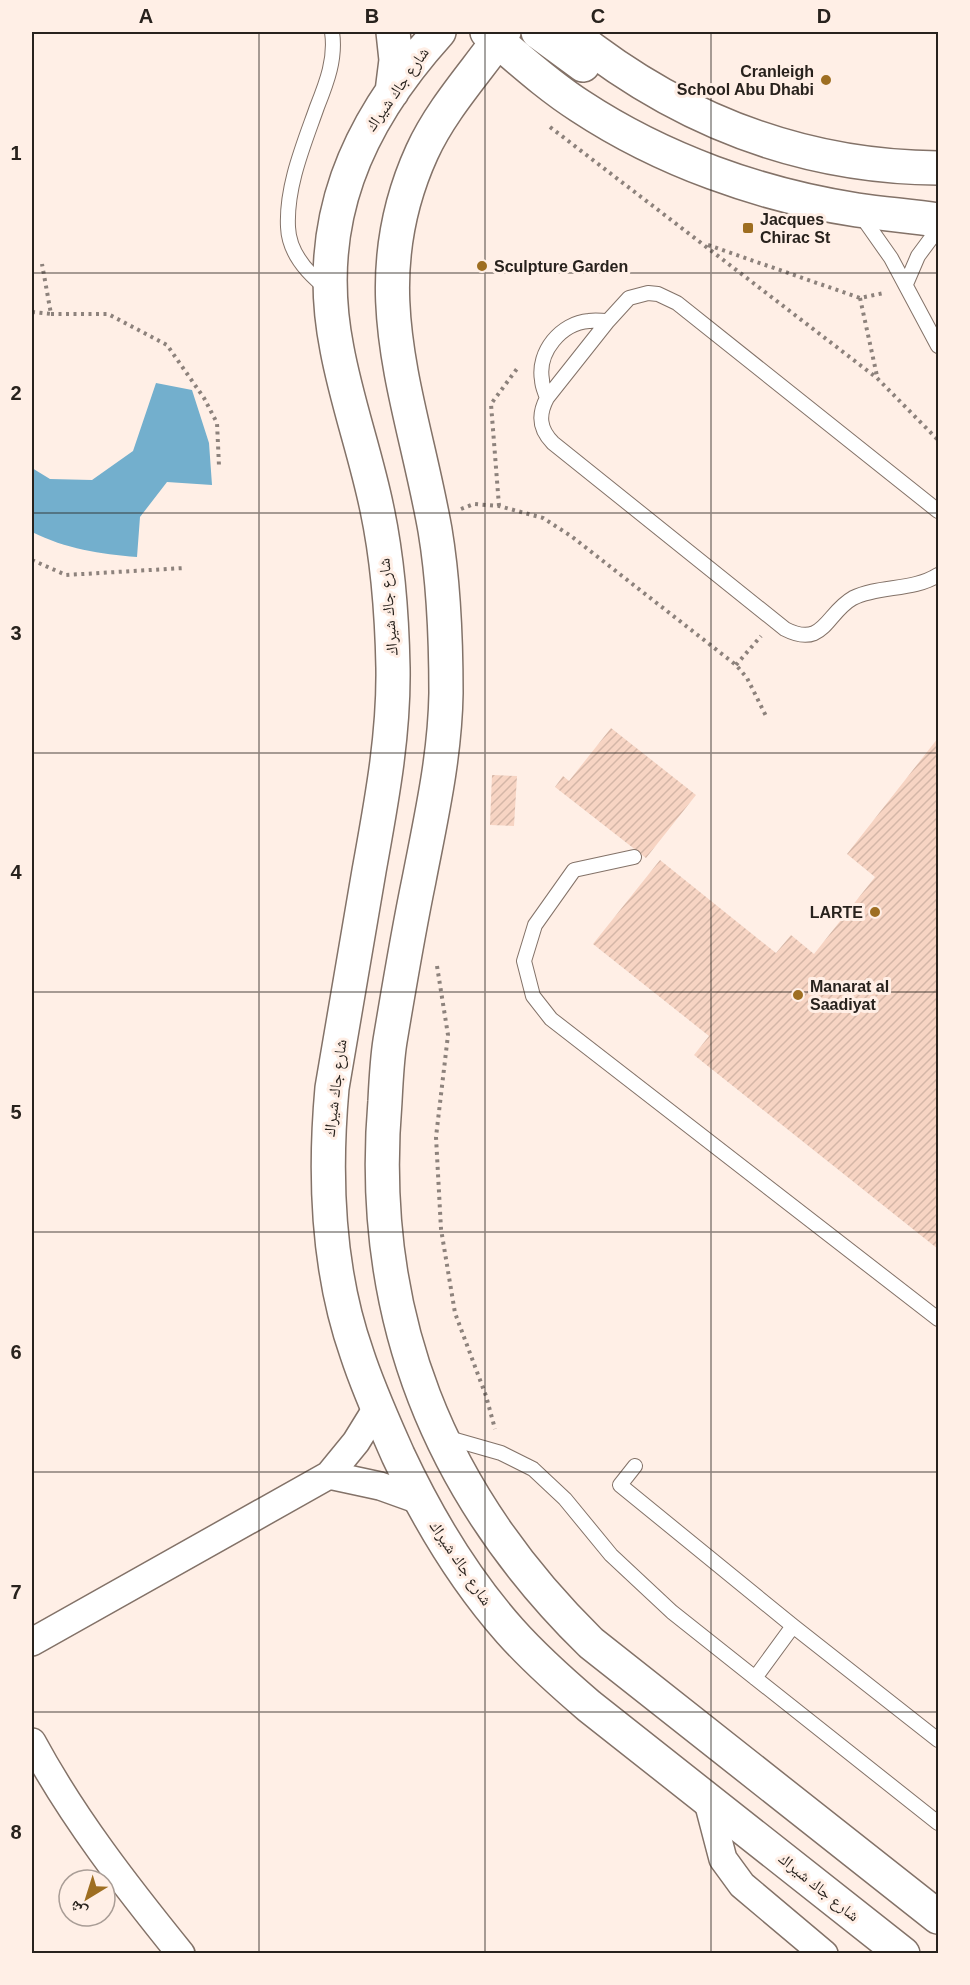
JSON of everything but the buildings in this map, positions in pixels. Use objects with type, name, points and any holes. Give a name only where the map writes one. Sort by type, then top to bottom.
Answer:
[{"type":"street","points":[[392,92],[396,60],[393,32]]},
{"type":"street","name":"شارع جاك شيراك","points":[[439,32],[392,92],[366,133],[351,166],[340,201],[332,240],[329,291],[337,351],[378,513],[391,616],[392,723],[384,786],[332,1088],[327,1162],[330,1220],[344,1309],[356,1352],[377,1408],[419,1500],[475,1589],[510,1631],[548,1670],[589,1706],[903,1953]]},
{"type":"street","points":[[538,32],[618,91],[690,133],[725,143],[761,140]]},
{"type":"street","points":[[570,32],[633,77],[679,104],[715,122],[761,140],[875,164],[939,168]]},
{"type":"street","points":[[939,220],[857,210],[798,198],[753,186],[698,167],[650,146],[578,105],[492,34],[434,129],[418,162],[403,205],[395,242],[391,279],[394,338],[442,572],[446,636],[446,699],[441,760],[432,821],[389,1047],[382,1137],[382,1205],[387,1256],[410,1356],[427,1405],[441,1436],[470,1492],[496,1533],[556,1609],[591,1643],[939,1917]]},
{"type":"street","points":[[32,1642],[329,1475],[356,1442],[377,1408]]},
{"type":"street","points":[[329,1475],[380,1486],[419,1500]]},
{"type":"street","points":[[32,1742],[47,1770],[113,1869],[181,1953]]},
{"type":"street","points":[[707,1797],[723,1859],[742,1885],[824,1953]]},
{"type":"lane","points":[[329,291],[303,266],[294,250],[288,227],[293,181],[333,58],[332,32]]},
{"type":"lane","points":[[857,210],[891,258],[939,346]]},
{"type":"lane","points":[[906,284],[918,256],[939,229]]},
{"type":"lane","points":[[939,511],[668,297],[648,293],[629,298],[547,398],[540,417],[541,427],[553,443],[785,629],[796,635],[807,636],[819,632],[839,609],[854,598],[910,585],[939,575]]},
{"type":"lane","points":[[547,398],[541,378],[543,359],[553,341],[568,327],[587,321],[608,321]]},
{"type":"lane","points":[[634,857],[574,870],[553,897],[535,925],[524,962],[533,996],[551,1019],[939,1320]]},
{"type":"lane","points":[[441,1436],[501,1453],[533,1469],[565,1499],[611,1555],[640,1585],[939,1823]]},
{"type":"lane","points":[[635,1466],[620,1485],[793,1626],[938,1739]]},
{"type":"lane","points":[[754,1678],[793,1626]]},
{"type":"path","points":[[544,123],[877,378],[939,440]]},
{"type":"path","points":[[704,244],[860,298],[884,293]]},
{"type":"path","points":[[42,264],[51,314]]},
{"type":"path","points":[[860,298],[877,378]]},
{"type":"path","points":[[32,312],[108,314],[167,345],[204,398],[217,423],[219,466]]},
{"type":"path","points":[[454,512],[474,504],[499,506],[543,518],[571,536],[736,665],[747,678],[767,718]]},
{"type":"path","points":[[32,560],[66,575],[184,568]]},
{"type":"path","points":[[736,665],[775,621]]},
{"type":"water","points":[[156,383],[192,390],[209,443],[212,485],[167,482],[140,517],[137,557],[83,550],[32,532],[32,468],[50,479],[92,480],[133,451]]},
{"type":"place","name":"Cranleigh School Abu Dhabi","points":[[826,80]]},
{"type":"place","name":"Jacques Chirac St","points":[[748,228]]},
{"type":"place","name":"Sculpture Garden","points":[[482,266]]},
{"type":"place","name":"LARTE","points":[[875,912]]},
{"type":"place","name":"Manarat al Saadiyat","points":[[798,995]]}]
